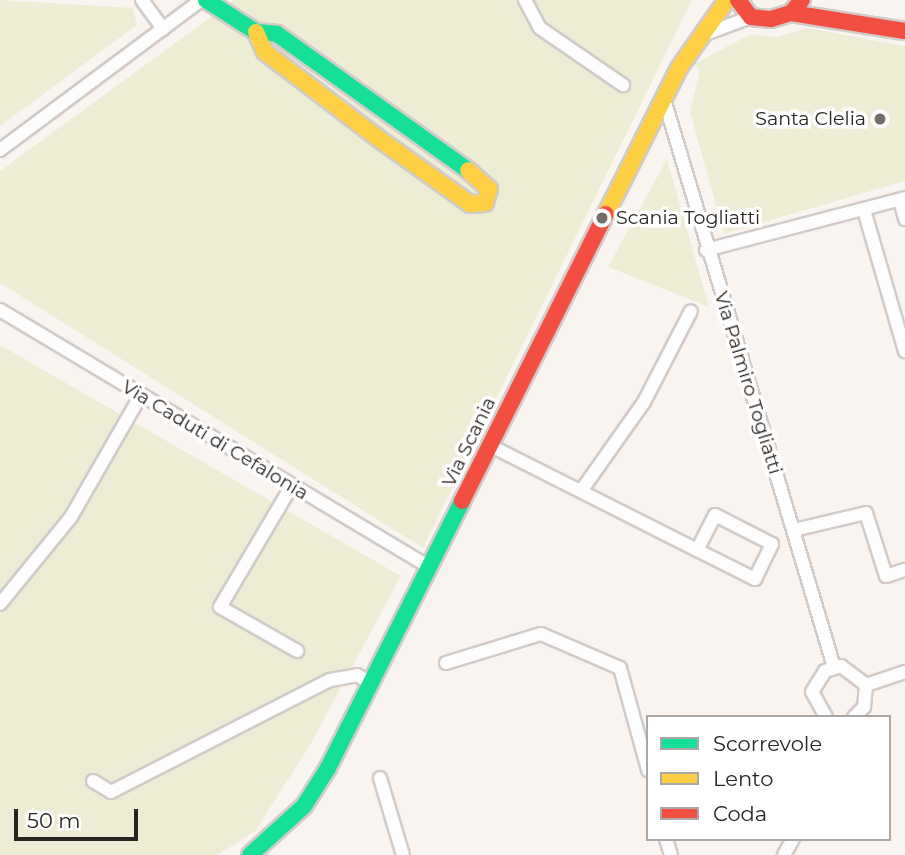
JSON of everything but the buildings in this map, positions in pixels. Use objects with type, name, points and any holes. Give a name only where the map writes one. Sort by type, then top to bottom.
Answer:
[{"type":"street","points":[[142,0],[163,29]]},
{"type":"street","points":[[4,147],[204,0],[256,32],[277,34],[471,172],[489,189],[485,203],[470,204],[371,134],[265,52],[256,32]]},
{"type":"street","points":[[525,0],[540,28],[623,85]]},
{"type":"street","name":"Via Scania","points":[[250,855],[304,806],[372,684],[664,99],[727,0]]},
{"type":"street","points":[[738,0],[751,16]]},
{"type":"street","points":[[791,13],[802,0]]},
{"type":"street","points":[[825,0],[837,15]]},
{"type":"street","points":[[708,33],[751,16],[791,13],[837,15],[905,31]]},
{"type":"street","name":"Via Palmiro Togliatti","points":[[664,99],[706,250],[834,667]]},
{"type":"street","points":[[706,250],[902,199],[905,219]]},
{"type":"street","points":[[864,210],[905,351]]},
{"type":"street","name":"Via Caduti di Cefalonia","points":[[0,310],[291,487],[431,568]]},
{"type":"street","points":[[580,491],[644,402],[691,310]]},
{"type":"street","points":[[0,604],[71,517],[141,395]]},
{"type":"street","points":[[491,446],[697,550],[755,579],[772,544],[715,515],[697,550]]},
{"type":"street","points":[[291,487],[220,607],[297,650]]},
{"type":"street","points":[[794,530],[866,513],[887,576],[905,570]]},
{"type":"street","points":[[446,663],[541,634],[620,668],[646,763]]},
{"type":"street","points":[[825,715],[813,692],[817,679],[834,667],[848,668],[866,685]]},
{"type":"street","points":[[866,685],[905,672]]},
{"type":"street","points":[[93,781],[111,792],[330,680],[357,675],[372,684]]},
{"type":"street","points":[[856,715],[864,707],[866,685]]},
{"type":"street","points":[[380,778],[403,855]]},
{"type":"green space","points":[[0,0],[133,8],[137,25],[0,126]]},
{"type":"green space","points":[[234,0],[692,0],[423,548],[0,283],[0,171]]},
{"type":"green space","points":[[808,28],[905,46],[905,181],[724,234],[690,112],[700,70],[694,64],[751,34],[776,37]]},
{"type":"green space","points":[[667,159],[709,307],[608,267]]},
{"type":"green space","points":[[0,345],[401,576],[309,747],[255,831],[218,855],[0,855]]},
{"type":"traffic: fast","points":[[206,0],[256,32],[277,34],[468,170]]},
{"type":"traffic: fast","points":[[250,855],[304,806],[328,768],[462,501]]},
{"type":"traffic: slow","points":[[606,214],[679,68],[727,0]]},
{"type":"traffic: slow","points":[[256,32],[265,52],[382,141],[470,204],[485,203],[489,189],[468,170]]},
{"type":"traffic: jam","points":[[738,0],[751,17],[771,19],[791,13],[802,0]]},
{"type":"traffic: jam","points":[[791,13],[905,31]]},
{"type":"traffic: jam","points":[[462,501],[606,214]]},
{"type":"place","name":"Santa Clelia","points":[[880,119]]},
{"type":"place","name":"Scania Togliatti","points":[[602,218]]}]
